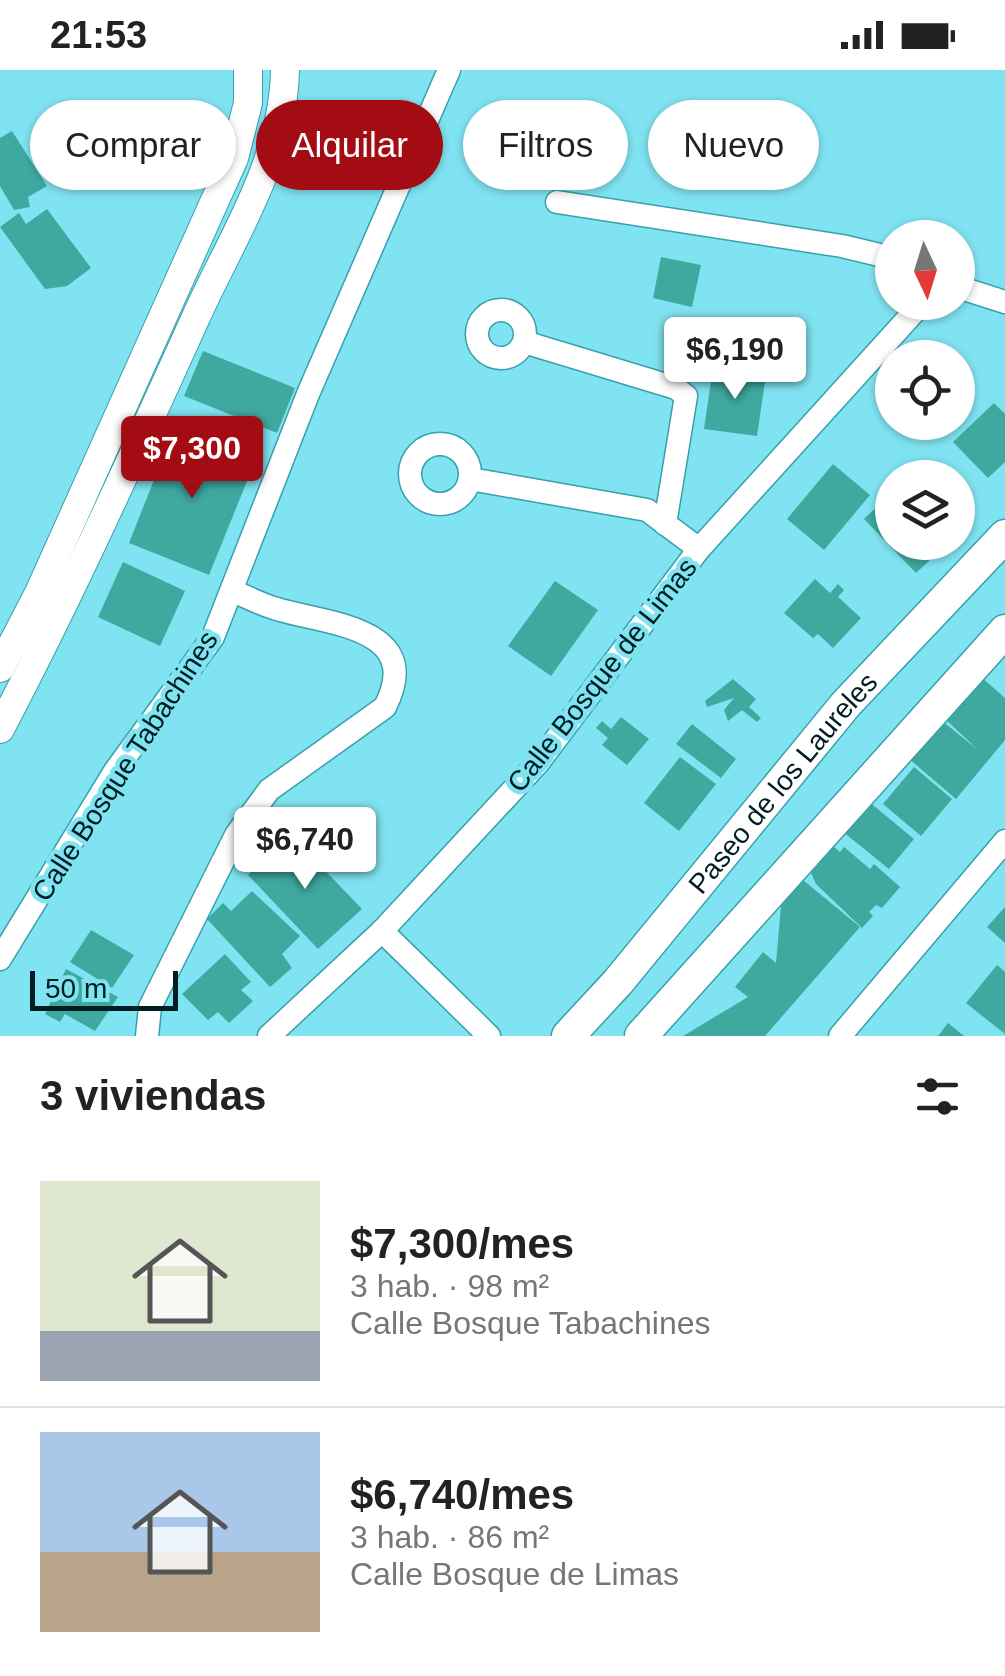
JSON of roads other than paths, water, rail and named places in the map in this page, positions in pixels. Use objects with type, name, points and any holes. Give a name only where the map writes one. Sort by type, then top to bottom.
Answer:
[{"type":"main road","name":"Paseo de los Laureles","points":[[568,1036],[618,982],[846,704],[1005,536]]},
{"type":"main road","points":[[618,982],[650,1025],[1005,631]]},
{"type":"street","points":[[0,668],[39,594],[234,158],[248,102],[248,70]]},
{"type":"street","points":[[0,729],[69,598],[204,300],[271,164],[284,103],[285,70]]},
{"type":"street","name":"Calle Bosque Tabachines","points":[[0,959],[115,771],[212,637],[308,394],[449,70]]},
{"type":"street","points":[[557,202],[875,254]]},
{"type":"street","points":[[975,292],[1005,302]]},
{"type":"street","name":"Calle Bosque de Limas","points":[[269,1036],[382,931],[538,763],[699,549],[907,320]]},
{"type":"street","points":[[524,342],[676,388],[686,396],[664,524]]},
{"type":"street","points":[[470,480],[646,510],[699,549]]},
{"type":"street","points":[[146,1036],[150,1007],[236,834],[269,790],[385,706],[393,691],[396,674],[376,638],[345,622],[276,610],[233,591]]},
{"type":"street","points":[[840,1036],[1005,841]]},
{"type":"street","points":[[382,931],[490,1036]]}]
